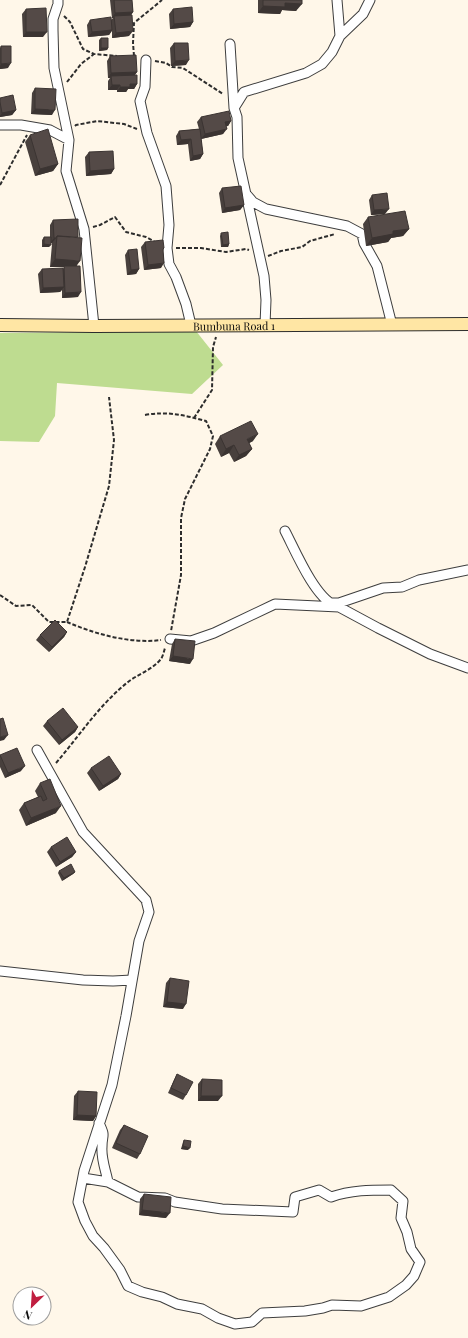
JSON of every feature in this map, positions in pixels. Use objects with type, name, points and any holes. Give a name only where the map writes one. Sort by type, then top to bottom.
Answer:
[{"type":"main road","name":"Bumbuna Road 1","points":[[0,325],[219,326],[468,324]]},
{"type":"street","points":[[337,0],[340,36]]},
{"type":"street","points":[[234,108],[244,92],[306,73],[322,64],[332,52],[340,36],[363,14],[370,0]]},
{"type":"street","points":[[58,2],[53,20],[54,68],[69,140],[66,171],[84,229],[94,326]]},
{"type":"street","points":[[230,44],[238,158],[264,276],[266,300],[265,325]]},
{"type":"street","points":[[146,60],[145,87],[140,101],[147,133],[166,186],[169,225],[167,248],[169,264],[176,277],[186,304],[191,326]]},
{"type":"street","points":[[0,125],[21,125],[50,130],[69,140]]},
{"type":"street","points":[[247,195],[253,202],[266,208],[347,226],[362,234],[364,243],[377,266],[392,325]]},
{"type":"street","points":[[285,531],[298,560],[328,602],[430,654],[468,668]]},
{"type":"street","points":[[328,602],[339,603],[383,588],[402,587],[431,577],[468,570]]},
{"type":"street","points":[[170,639],[191,641],[214,633],[275,604],[339,607]]},
{"type":"street","points":[[37,750],[83,832],[146,900],[149,912],[139,941],[112,1085],[83,1178],[78,1202],[85,1221],[93,1236],[120,1270],[128,1286],[142,1292],[162,1297],[177,1304],[202,1309],[218,1318],[235,1324],[252,1322],[262,1313],[305,1311],[332,1305],[361,1306],[389,1297],[406,1285],[414,1276],[420,1262],[412,1248],[401,1218],[404,1201],[391,1190],[358,1190],[341,1193],[331,1197],[319,1190],[295,1197],[293,1212],[222,1209],[175,1202],[166,1198],[138,1197],[108,1182],[83,1178]]},
{"type":"street","points":[[0,971],[83,980],[132,980]]},
{"type":"street","points":[[100,1123],[105,1134],[102,1147],[103,1163],[108,1182]]},
{"type":"path","points":[[162,0],[134,23],[134,58],[166,63],[172,67],[183,68],[223,94],[234,108]]},
{"type":"path","points":[[58,2],[62,14],[70,22],[83,49],[94,54],[120,56]]},
{"type":"path","points":[[59,92],[81,64],[94,54]]},
{"type":"path","points":[[69,140],[76,125],[97,120],[124,124],[147,133]]},
{"type":"path","points":[[0,185],[30,127]]},
{"type":"path","points":[[84,229],[100,225],[115,217],[126,232],[146,237],[167,248]]},
{"type":"path","points":[[194,418],[212,390],[212,347],[219,326]]},
{"type":"path","points":[[67,622],[109,486],[114,440],[109,397]]},
{"type":"path","points":[[49,772],[91,718],[109,699],[129,681],[148,670],[162,658],[170,639],[181,575],[181,518],[185,499],[210,449],[214,436],[206,421],[185,415],[160,412],[145,415]]},
{"type":"path","points":[[0,595],[16,606],[32,605],[50,622],[67,622],[84,630],[120,638],[152,641],[170,639]]},
{"type":"green space","points":[[196,331],[223,365],[192,394],[57,383],[55,416],[39,442],[0,441],[0,333]]},
{"type":"building","points":[[114,0],[132,0],[133,12],[115,13]]},
{"type":"building","points":[[263,0],[302,0],[302,4],[285,3],[285,7],[263,6]]},
{"type":"building","points":[[192,7],[193,22],[174,24],[173,9]]},
{"type":"building","points":[[46,8],[47,32],[26,32],[26,9]]},
{"type":"building","points":[[132,15],[133,31],[116,33],[114,16]]},
{"type":"building","points":[[111,17],[112,30],[92,32],[90,20]]},
{"type":"building","points":[[101,38],[108,38],[108,48],[101,48]]},
{"type":"building","points":[[174,43],[188,43],[189,60],[175,61]]},
{"type":"building","points":[[1,46],[11,46],[11,63],[1,64]]},
{"type":"building","points":[[136,55],[137,72],[111,73],[110,56]]},
{"type":"building","points":[[137,75],[137,84],[130,84],[130,87],[112,85],[111,76]]},
{"type":"building","points":[[35,88],[56,89],[55,110],[35,109]]},
{"type":"building","points":[[13,95],[16,110],[2,113],[0,98]]},
{"type":"building","points":[[229,111],[231,121],[225,122],[227,129],[205,134],[201,117]]},
{"type":"building","points":[[48,129],[58,164],[40,169],[30,135]]},
{"type":"building","points":[[200,129],[203,154],[193,156],[191,139],[181,140],[179,131]]},
{"type":"building","points":[[113,151],[114,169],[90,171],[89,152]]},
{"type":"building","points":[[241,186],[244,205],[225,208],[222,188]]},
{"type":"building","points":[[387,193],[389,209],[374,210],[372,195]]},
{"type":"building","points":[[405,211],[409,229],[393,231],[393,234],[372,238],[368,217]]},
{"type":"building","points":[[78,219],[78,237],[57,236],[54,238],[53,220]]},
{"type":"building","points":[[228,232],[229,244],[223,245],[221,233]]},
{"type":"building","points":[[57,236],[82,238],[80,261],[55,259]]},
{"type":"building","points":[[44,237],[51,237],[51,245],[44,244]]},
{"type":"building","points":[[163,240],[164,263],[148,265],[145,242]]},
{"type":"building","points":[[137,249],[139,269],[131,270],[128,250]]},
{"type":"building","points":[[64,266],[80,266],[81,292],[65,293]]},
{"type":"building","points":[[63,268],[64,287],[43,288],[42,269]]},
{"type":"building","points":[[251,421],[258,434],[247,439],[252,449],[239,455],[234,445],[226,449],[220,436]]},
{"type":"building","points":[[55,620],[67,632],[52,647],[40,635]]},
{"type":"building","points":[[175,639],[195,641],[193,659],[173,656]]},
{"type":"building","points":[[63,708],[78,727],[62,740],[47,721]]},
{"type":"building","points":[[3,718],[8,735],[0,737],[0,719]]},
{"type":"building","points":[[17,748],[25,766],[8,773],[0,755]]},
{"type":"building","points":[[109,756],[121,774],[103,786],[91,768]]},
{"type":"building","points":[[50,779],[61,806],[31,818],[24,803],[41,796],[43,801],[47,799],[40,783]]},
{"type":"building","points":[[67,837],[76,852],[60,862],[51,847]]},
{"type":"building","points":[[71,864],[75,872],[64,878],[59,871]]},
{"type":"building","points":[[170,978],[189,981],[186,1004],[167,1002]]},
{"type":"building","points":[[177,1074],[193,1082],[186,1095],[171,1088]]},
{"type":"building","points":[[202,1079],[222,1080],[222,1096],[201,1096]]},
{"type":"building","points":[[78,1091],[97,1092],[96,1116],[77,1115]]},
{"type":"building","points":[[124,1125],[148,1136],[140,1154],[116,1143]]},
{"type":"building","points":[[184,1140],[191,1141],[190,1148],[183,1146]]},
{"type":"building","points":[[144,1194],[171,1197],[170,1213],[142,1210]]}]
